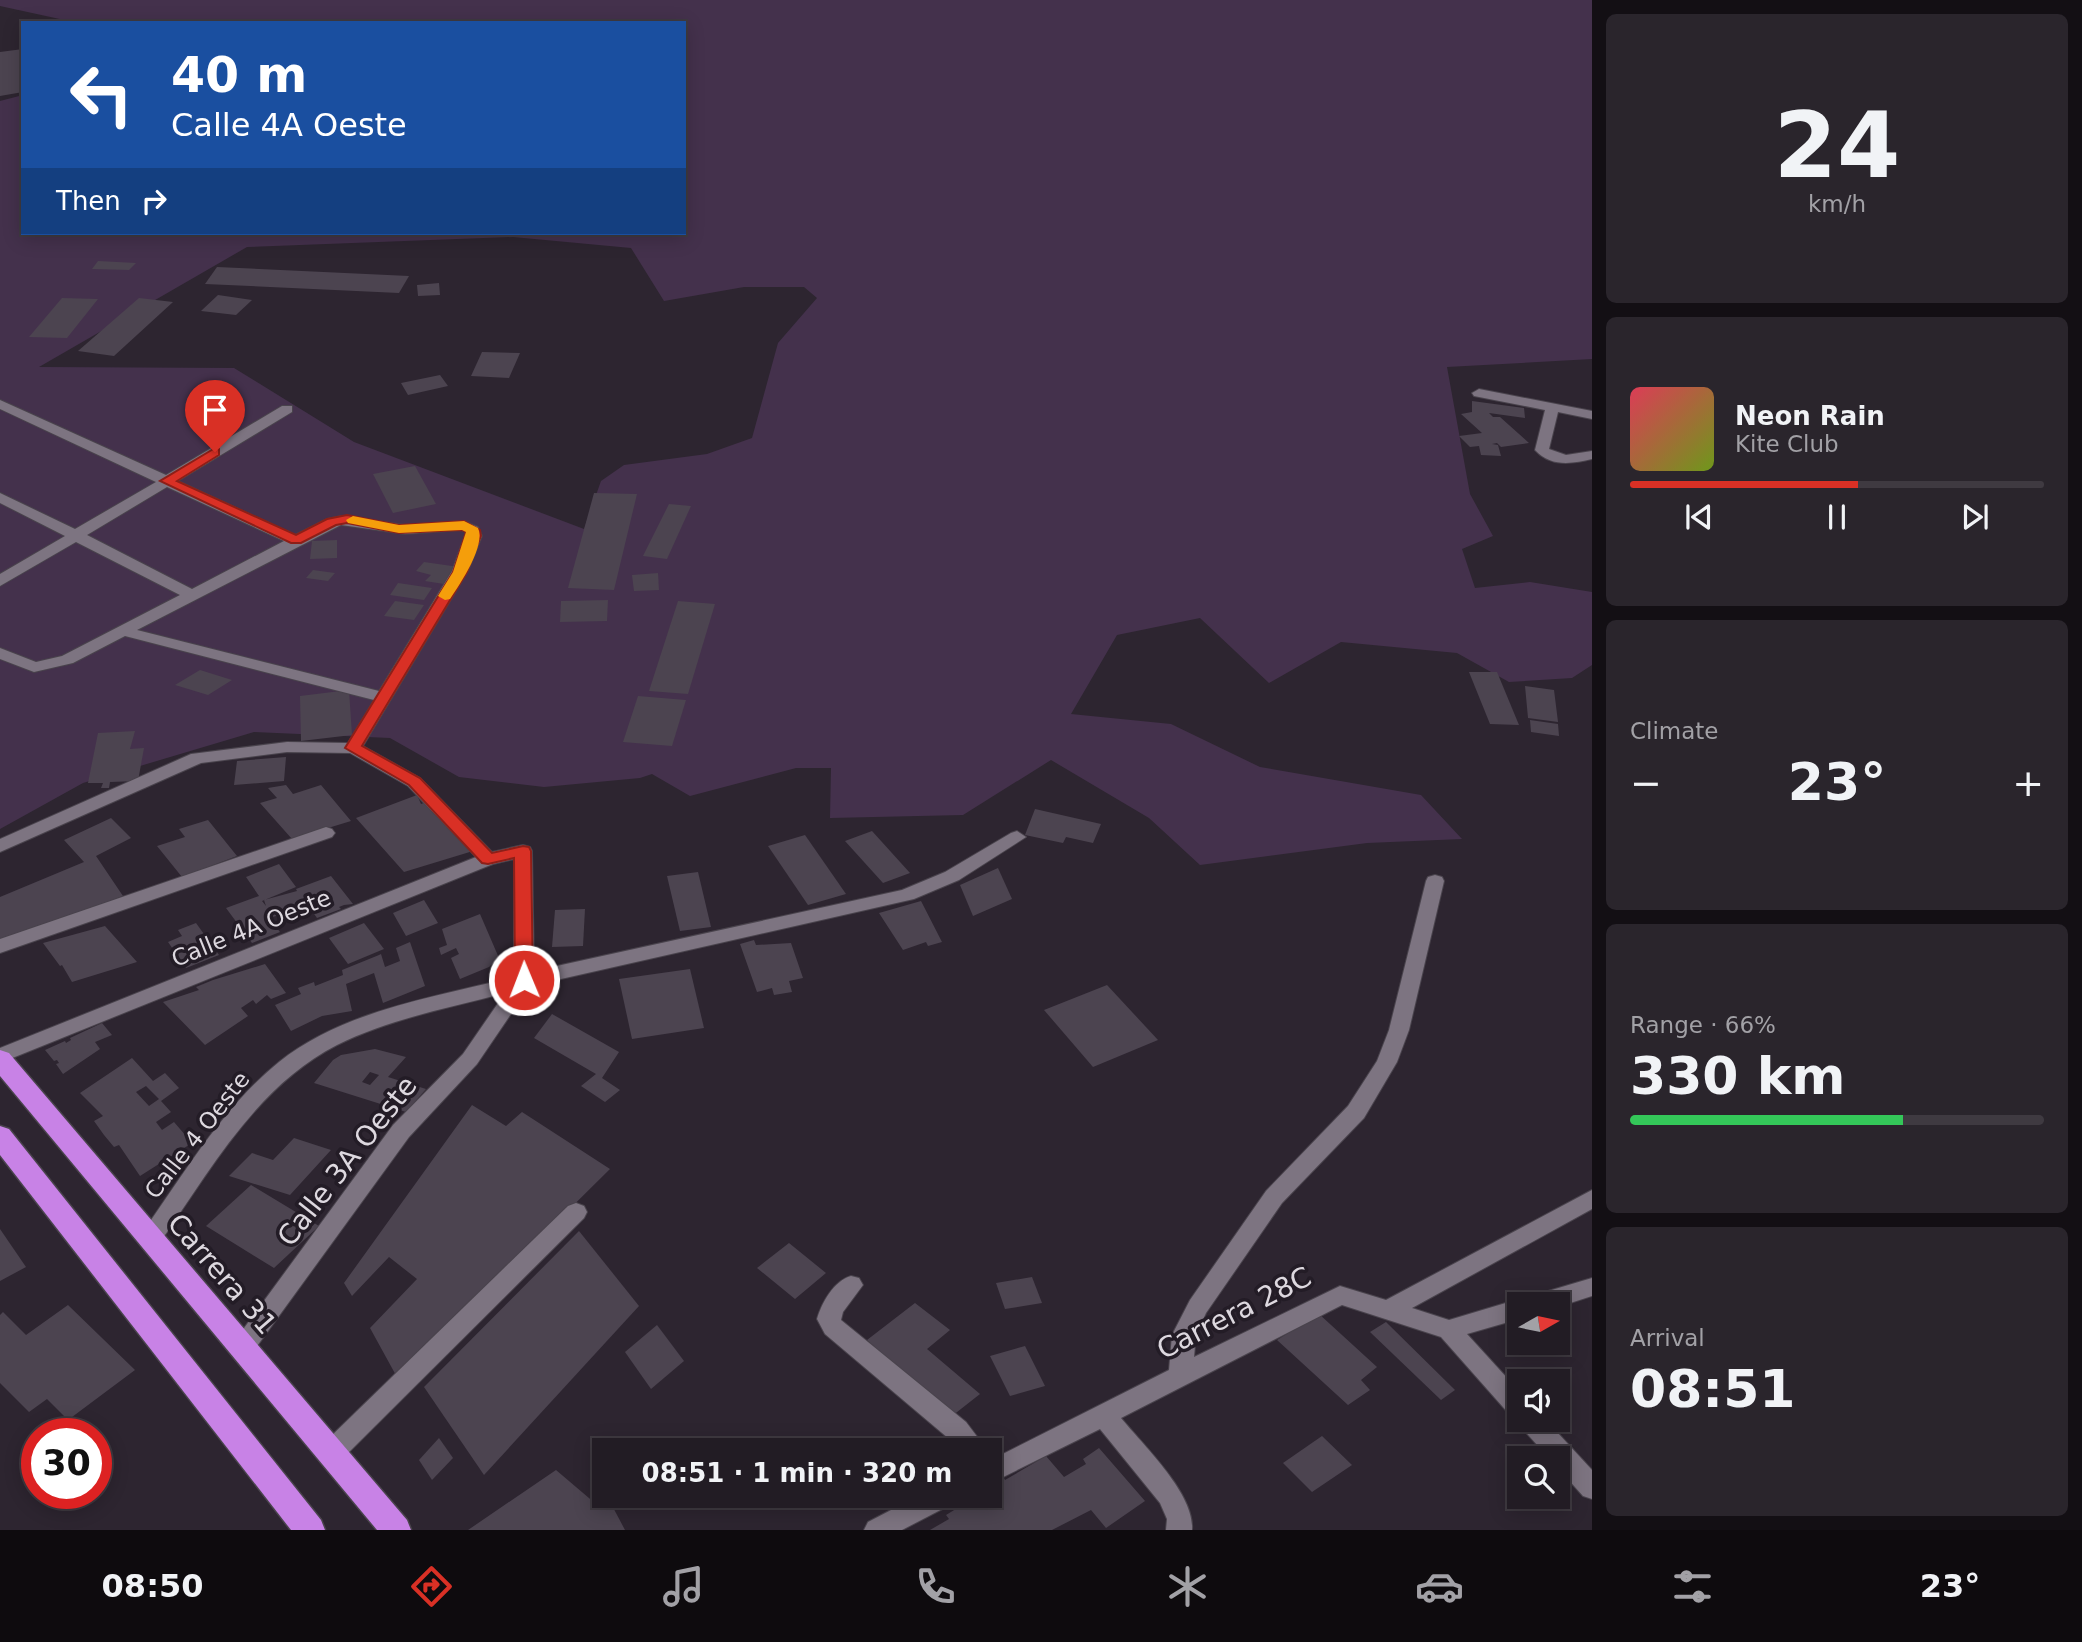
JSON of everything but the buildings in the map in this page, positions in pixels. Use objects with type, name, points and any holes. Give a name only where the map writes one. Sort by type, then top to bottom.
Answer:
[{"type":"highway","name":"Carrera 31","points":[[0,1058],[396,1530]]},
{"type":"highway","points":[[0,1136],[310,1530]]},
{"type":"street","points":[[1479,393],[1592,415]]},
{"type":"street","points":[[0,404],[296,541]]},
{"type":"street","points":[[1552,408],[1542,450],[1549,457],[1565,460],[1592,455]]},
{"type":"street","points":[[0,581],[287,409]]},
{"type":"street","points":[[0,497],[193,595]]},
{"type":"street","points":[[0,653],[34,667],[56,664],[332,522],[347,519],[399,529],[464,525],[473,530],[474,536],[460,572],[353,748]]},
{"type":"street","points":[[123,631],[382,697]]},
{"type":"street","points":[[0,846],[197,758],[287,747],[353,748],[414,782],[488,859]]},
{"type":"street","points":[[0,946],[326,833]]},
{"type":"street","name":"Calle 4 Oeste","points":[[150,1239],[241,1114],[287,1066],[332,1037],[380,1020],[524,980],[907,895],[952,876],[1017,837]]},
{"type":"street","name":"Calle 4A Oeste","points":[[0,1058],[488,859],[523,851],[524,980]]},
{"type":"street","points":[[1181,1375],[1184,1335],[1198,1307],[1274,1197],[1356,1112],[1387,1062],[1399,1030],[1435,881]]},
{"type":"street","name":"Calle 3A Oeste","points":[[244,1346],[401,1130],[470,1059],[524,980]]},
{"type":"street","points":[[1387,1311],[1592,1199]]},
{"type":"street","points":[[332,1452],[576,1212]]},
{"type":"street","points":[[851,1285],[832,1308],[828,1319],[833,1327],[964,1438]]},
{"type":"street","points":[[1570,1294],[1592,1287]]},
{"type":"street","name":"Carrera 28C","points":[[1002,1464],[1340,1295],[1449,1330]]},
{"type":"street","points":[[1507,1313],[1449,1330],[1507,1395]]},
{"type":"street","points":[[1103,1414],[1169,1494],[1180,1519],[1179,1530]]},
{"type":"street","points":[[1542,1432],[1592,1489]]},
{"type":"street","points":[[877,1530],[920,1508]]},
{"type":"shaded area","points":[[0,0],[1592,0],[1592,359],[1447,367],[1470,494],[1493,536],[1462,549],[1475,588],[1530,582],[1592,592],[1592,665],[1572,678],[1509,682],[1457,653],[1341,642],[1269,683],[1200,618],[1117,635],[1071,714],[1171,724],[1260,767],[1421,795],[1462,839],[1367,843],[1200,865],[1149,818],[1051,760],[963,815],[830,818],[831,768],[796,768],[690,796],[652,774],[640,778],[544,787],[459,777],[390,738],[254,732],[83,783],[0,829],[0,101],[21,96],[21,235],[686,235],[686,21],[69,21],[0,6]],"holes":[[[513,237],[631,248],[664,301],[744,287],[804,287],[817,298],[778,343],[752,438],[707,454],[624,465],[601,481],[584,529],[354,442],[234,368],[39,367],[247,247]]]},
{"type":"slow traffic","points":[[353,520],[399,529],[464,525],[473,530],[474,536],[460,572],[445,596]]},
{"type":"route","points":[[215,452],[167,481],[296,541],[332,522],[347,519],[399,529],[464,525],[473,530],[474,536],[460,572],[353,748],[414,782],[488,859],[523,851],[524,980]]}]
